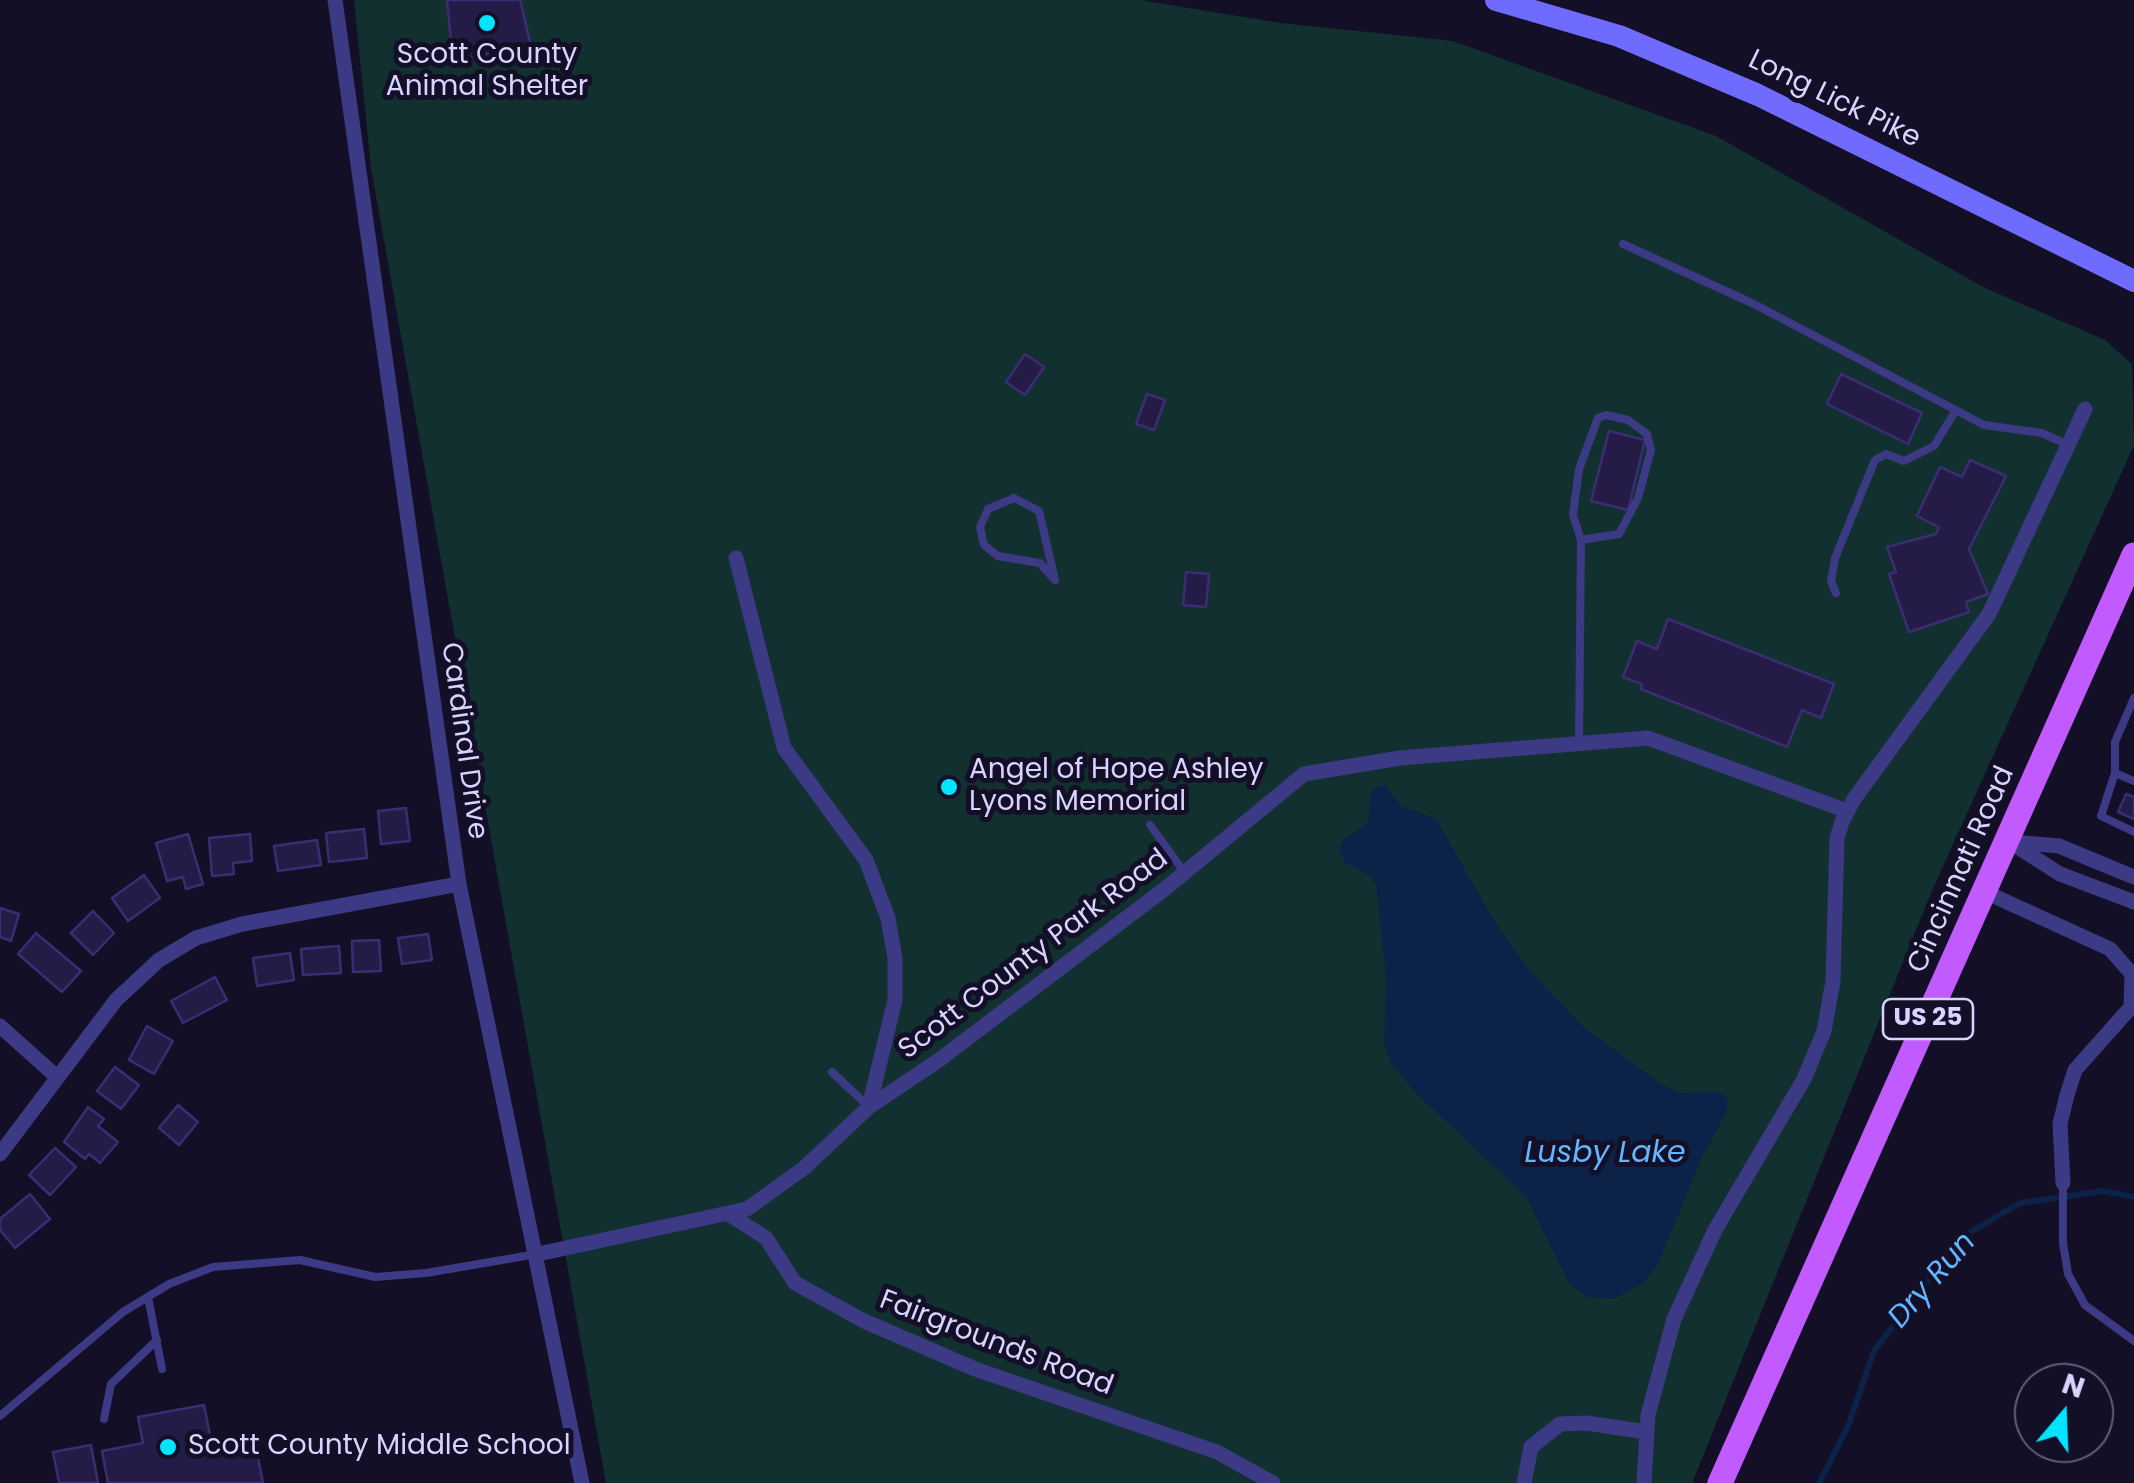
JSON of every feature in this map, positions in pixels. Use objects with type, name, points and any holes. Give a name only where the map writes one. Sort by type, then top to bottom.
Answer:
[{"type":"main road","name":"Long Lick Pike","points":[[1496,0],[1618,36],[1758,95],[2134,281]]},
{"type":"main road","name":"Cincinnati Road","points":[[1720,1483],[2134,555]]},
{"type":"street","name":"Cardinal Drive","points":[[334,0],[459,884],[582,1483]]},
{"type":"street","points":[[1644,1483],[1646,1432],[1658,1367],[1683,1295],[1820,1043],[1832,981],[1837,838],[1847,811],[1989,614],[2085,408]]},
{"type":"street","points":[[736,558],[784,748],[866,860],[888,918],[895,958],[895,1000],[869,1107]]},
{"type":"street","name":"Scott County Park Road","points":[[730,1215],[764,1199],[844,1133],[869,1107],[939,1060],[1185,873],[1304,774],[1400,758],[1578,747],[1648,738],[1847,811]]},
{"type":"street","points":[[2008,842],[2060,846],[2134,877]]},
{"type":"street","points":[[2008,842],[2060,874],[2134,902]]},
{"type":"street","points":[[0,1154],[7,1136],[116,1000],[159,960],[196,938],[242,924],[459,884]]},
{"type":"street","points":[[1985,892],[2110,948],[2132,974],[2132,1007],[2076,1070],[2067,1095],[2060,1124],[2064,1184]]},
{"type":"street","points":[[0,1026],[57,1077]]},
{"type":"street","points":[[538,1254],[730,1215]]},
{"type":"street","name":"Fairgrounds Road","points":[[730,1215],[766,1238],[795,1284],[864,1322],[958,1362],[1217,1452],[1272,1483]]},
{"type":"street","points":[[1524,1483],[1531,1447],[1560,1424],[1587,1423],[1646,1432]]},
{"type":"lane","points":[[1623,244],[1754,304],[1984,425],[2042,433],[2068,445]]},
{"type":"lane","points":[[1836,594],[1831,581],[1834,558],[1875,460],[1886,454],[1904,461],[1934,446],[1956,410]]},
{"type":"lane","points":[[1578,747],[1580,540],[1573,515],[1591,431],[1598,418],[1606,415],[1628,420],[1647,434],[1650,450],[1638,498],[1619,534],[1580,540]]},
{"type":"lane","points":[[1024,499],[1039,510],[1055,580],[1040,562],[989,552],[980,527],[995,503],[1024,499]]},
{"type":"lane","points":[[2134,698],[2115,742],[2115,773],[2100,816],[2134,832]]},
{"type":"lane","points":[[2115,773],[2134,781]]},
{"type":"lane","points":[[1150,825],[1185,873]]},
{"type":"lane","points":[[832,1072],[869,1107]]},
{"type":"lane","points":[[2064,1184],[2068,1274],[2085,1305],[2134,1341]]},
{"type":"lane","points":[[0,1416],[123,1312],[213,1267],[258,1260],[300,1260],[374,1277],[426,1273],[538,1254]]},
{"type":"lane","points":[[148,1297],[162,1369]]},
{"type":"lane","points":[[104,1420],[112,1384],[157,1340]]},
{"type":"green space","points":[[354,0],[1140,0],[1281,23],[1453,41],[1716,136],[1983,287],[2105,340],[2132,364],[2134,445],[1931,893],[1692,1483],[606,1483],[371,168]]},
{"type":"water","name":"Lusby Lake","points":[[1385,785],[1401,806],[1436,819],[1495,922],[1527,967],[1582,1026],[1661,1084],[1680,1093],[1714,1091],[1728,1097],[1726,1114],[1703,1155],[1658,1264],[1645,1282],[1613,1299],[1587,1297],[1570,1285],[1527,1198],[1415,1092],[1391,1063],[1384,1043],[1386,979],[1376,884],[1367,874],[1345,863],[1339,850],[1344,839],[1368,823],[1371,789]]},
{"type":"building","name":"Scott County Animal Shelter","points":[[447,0],[520,0],[531,46],[453,61]]},
{"type":"building","points":[[1025,354],[1044,367],[1025,395],[1006,382]]},
{"type":"building","points":[[1841,374],[1922,413],[1908,444],[1827,404]]},
{"type":"building","points":[[1147,394],[1165,400],[1154,430],[1136,424]]},
{"type":"building","points":[[1609,431],[1645,440],[1628,510],[1591,501]]},
{"type":"building","points":[[1970,460],[2006,476],[1969,549],[1988,594],[1966,602],[1969,612],[1909,632],[1889,574],[1896,572],[1887,547],[1936,534],[1939,527],[1917,516],[1940,467],[1962,477]]},
{"type":"building","points":[[1186,572],[1209,574],[1206,607],[1183,605]]},
{"type":"building","points":[[1668,619],[1834,684],[1821,718],[1802,710],[1787,747],[1641,689],[1642,684],[1623,677],[1637,641],[1657,649]]},
{"type":"building","points":[[2126,794],[2134,797],[2134,819],[2118,812]]},
{"type":"building","points":[[406,808],[410,841],[381,844],[378,811]]},
{"type":"building","points":[[364,829],[367,858],[329,862],[326,833]]},
{"type":"building","points":[[188,834],[203,884],[186,889],[183,877],[167,881],[156,843]]},
{"type":"building","points":[[250,834],[252,861],[233,863],[234,874],[212,876],[209,838]]},
{"type":"building","points":[[317,840],[321,865],[278,871],[274,846]]},
{"type":"building","points":[[144,875],[160,898],[128,921],[112,898]]},
{"type":"building","points":[[0,908],[19,914],[11,941],[0,937]]},
{"type":"building","points":[[93,911],[114,933],[93,955],[71,933]]},
{"type":"building","points":[[36,933],[81,971],[62,992],[18,954]]},
{"type":"building","points":[[428,934],[432,960],[402,964],[398,938]]},
{"type":"building","points":[[379,940],[381,971],[353,972],[352,941]]},
{"type":"building","points":[[339,946],[341,973],[303,975],[301,949]]},
{"type":"building","points":[[290,953],[294,980],[257,986],[253,958]]},
{"type":"building","points":[[215,977],[227,1000],[183,1023],[171,1001]]},
{"type":"building","points":[[147,1026],[173,1041],[154,1074],[129,1060]]},
{"type":"building","points":[[115,1067],[139,1085],[121,1109],[97,1091]]},
{"type":"building","points":[[178,1105],[198,1122],[179,1145],[159,1128]]},
{"type":"building","points":[[88,1107],[104,1119],[98,1126],[118,1142],[100,1163],[89,1154],[85,1159],[64,1142]]},
{"type":"building","points":[[55,1148],[76,1167],[50,1195],[29,1175]]},
{"type":"building","points":[[30,1194],[50,1219],[15,1248],[0,1230],[0,1219]]},
{"type":"building","name":"Scott County Middle School","points":[[204,1405],[213,1450],[255,1442],[263,1483],[108,1483],[102,1451],[143,1443],[138,1417]]},
{"type":"building","points":[[91,1445],[98,1483],[59,1483],[53,1452]]},
{"type":"waterway","name":"Dry Run","points":[[1819,1483],[1848,1426],[1874,1351],[1962,1237],[2020,1203],[2103,1191],[2134,1197]]},
{"type":"place","name":"Scott County Animal Shelter","points":[[487,23]]},
{"type":"place","name":"Angel of Hope Ashley Lyons Memorial","points":[[949,787]]},
{"type":"place","name":"Scott County Middle School","points":[[168,1447]]}]
